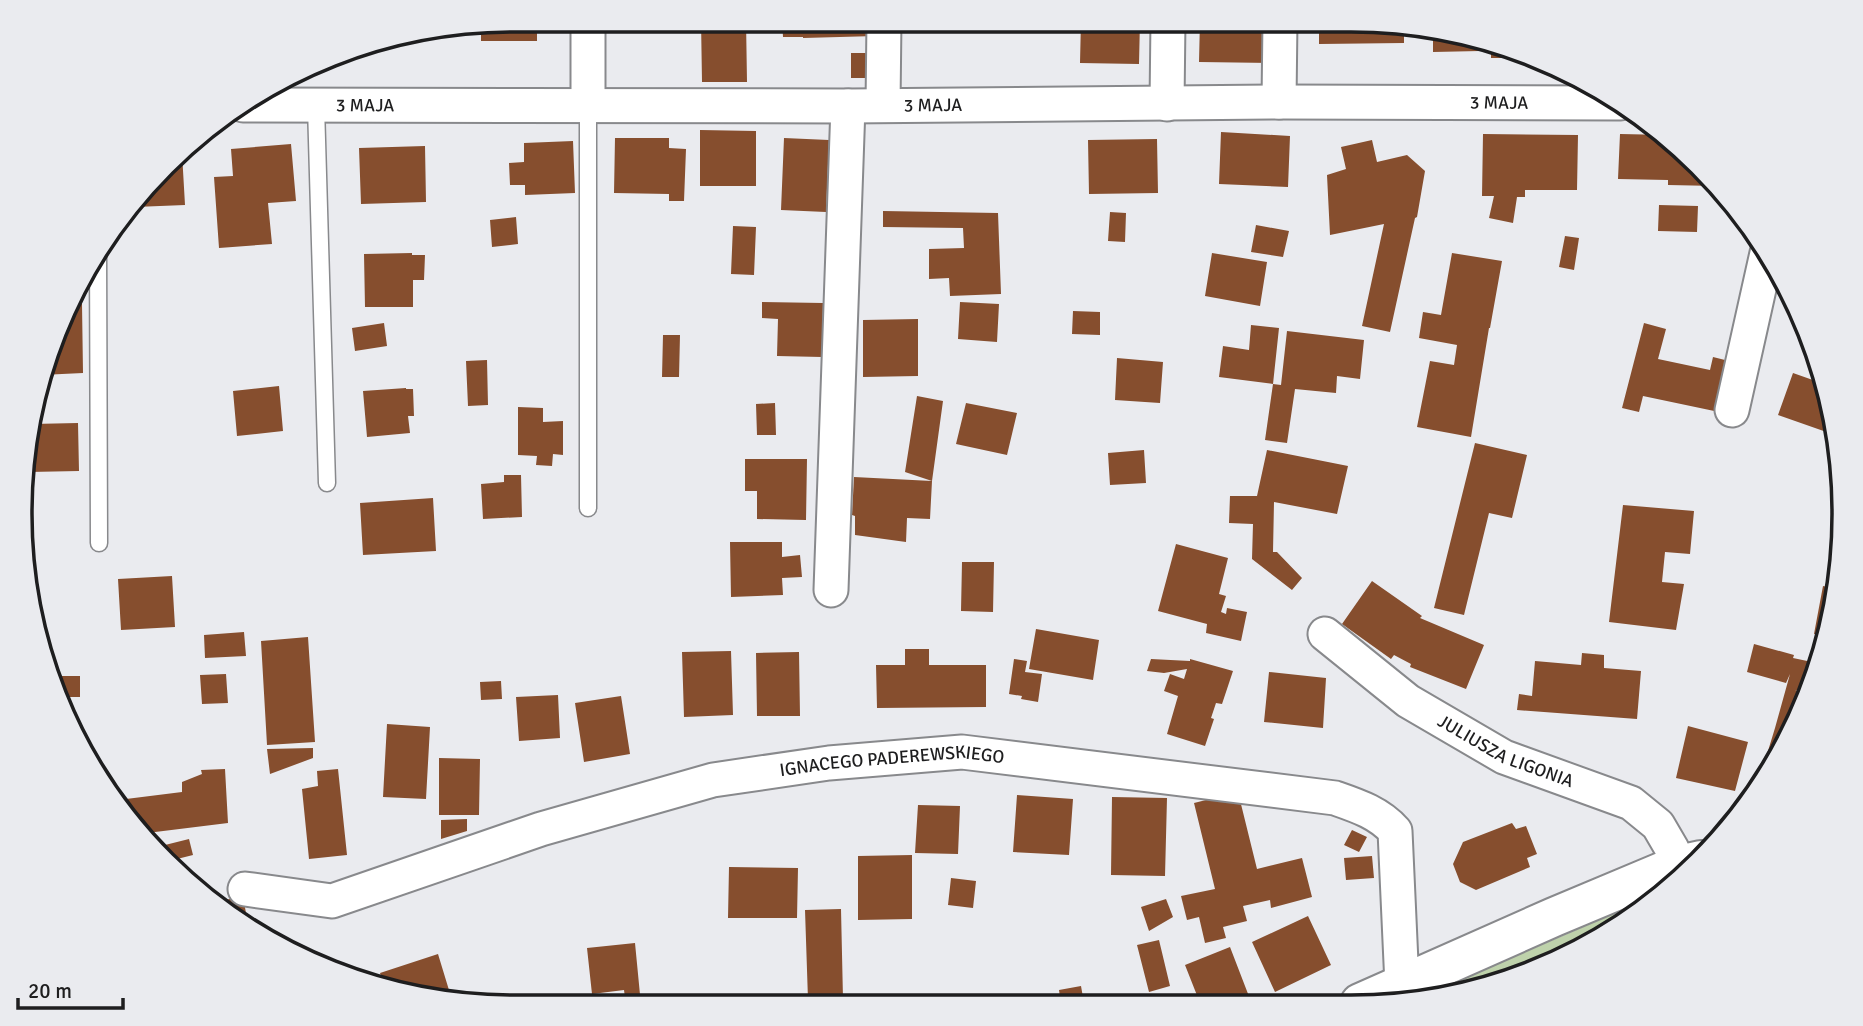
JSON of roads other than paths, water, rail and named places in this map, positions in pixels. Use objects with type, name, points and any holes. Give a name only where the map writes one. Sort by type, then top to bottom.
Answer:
[{"type":"street","points":[[588,32],[588,106]]},
{"type":"street","points":[[883,105],[884,32]]},
{"type":"street","points":[[1167,104],[1168,32]]},
{"type":"street","points":[[1279,102],[1280,32]]},
{"type":"street","name":"3 MAJA","points":[[263,102],[316,106],[1602,103]]},
{"type":"street","points":[[831,590],[848,106]]},
{"type":"street","points":[[1732,410],[1764,267]]},
{"type":"street","name":"JULIUSZA LIGONIA","points":[[1325,634],[1408,701],[1504,757],[1631,803],[1658,825],[1672,849],[1684,859]]},
{"type":"street","name":"IGNACEGO PADEREWSKIEGO","points":[[245,889],[332,901],[541,830],[713,780],[829,763],[962,752],[1335,797],[1368,810],[1388,822],[1395,831],[1402,985]]},
{"type":"street","points":[[1384,993],[1554,917],[1673,870]]},
{"type":"lane","points":[[316,106],[327,483]]},
{"type":"lane","points":[[588,106],[588,508]]},
{"type":"lane","points":[[98,269],[99,543]]}]
